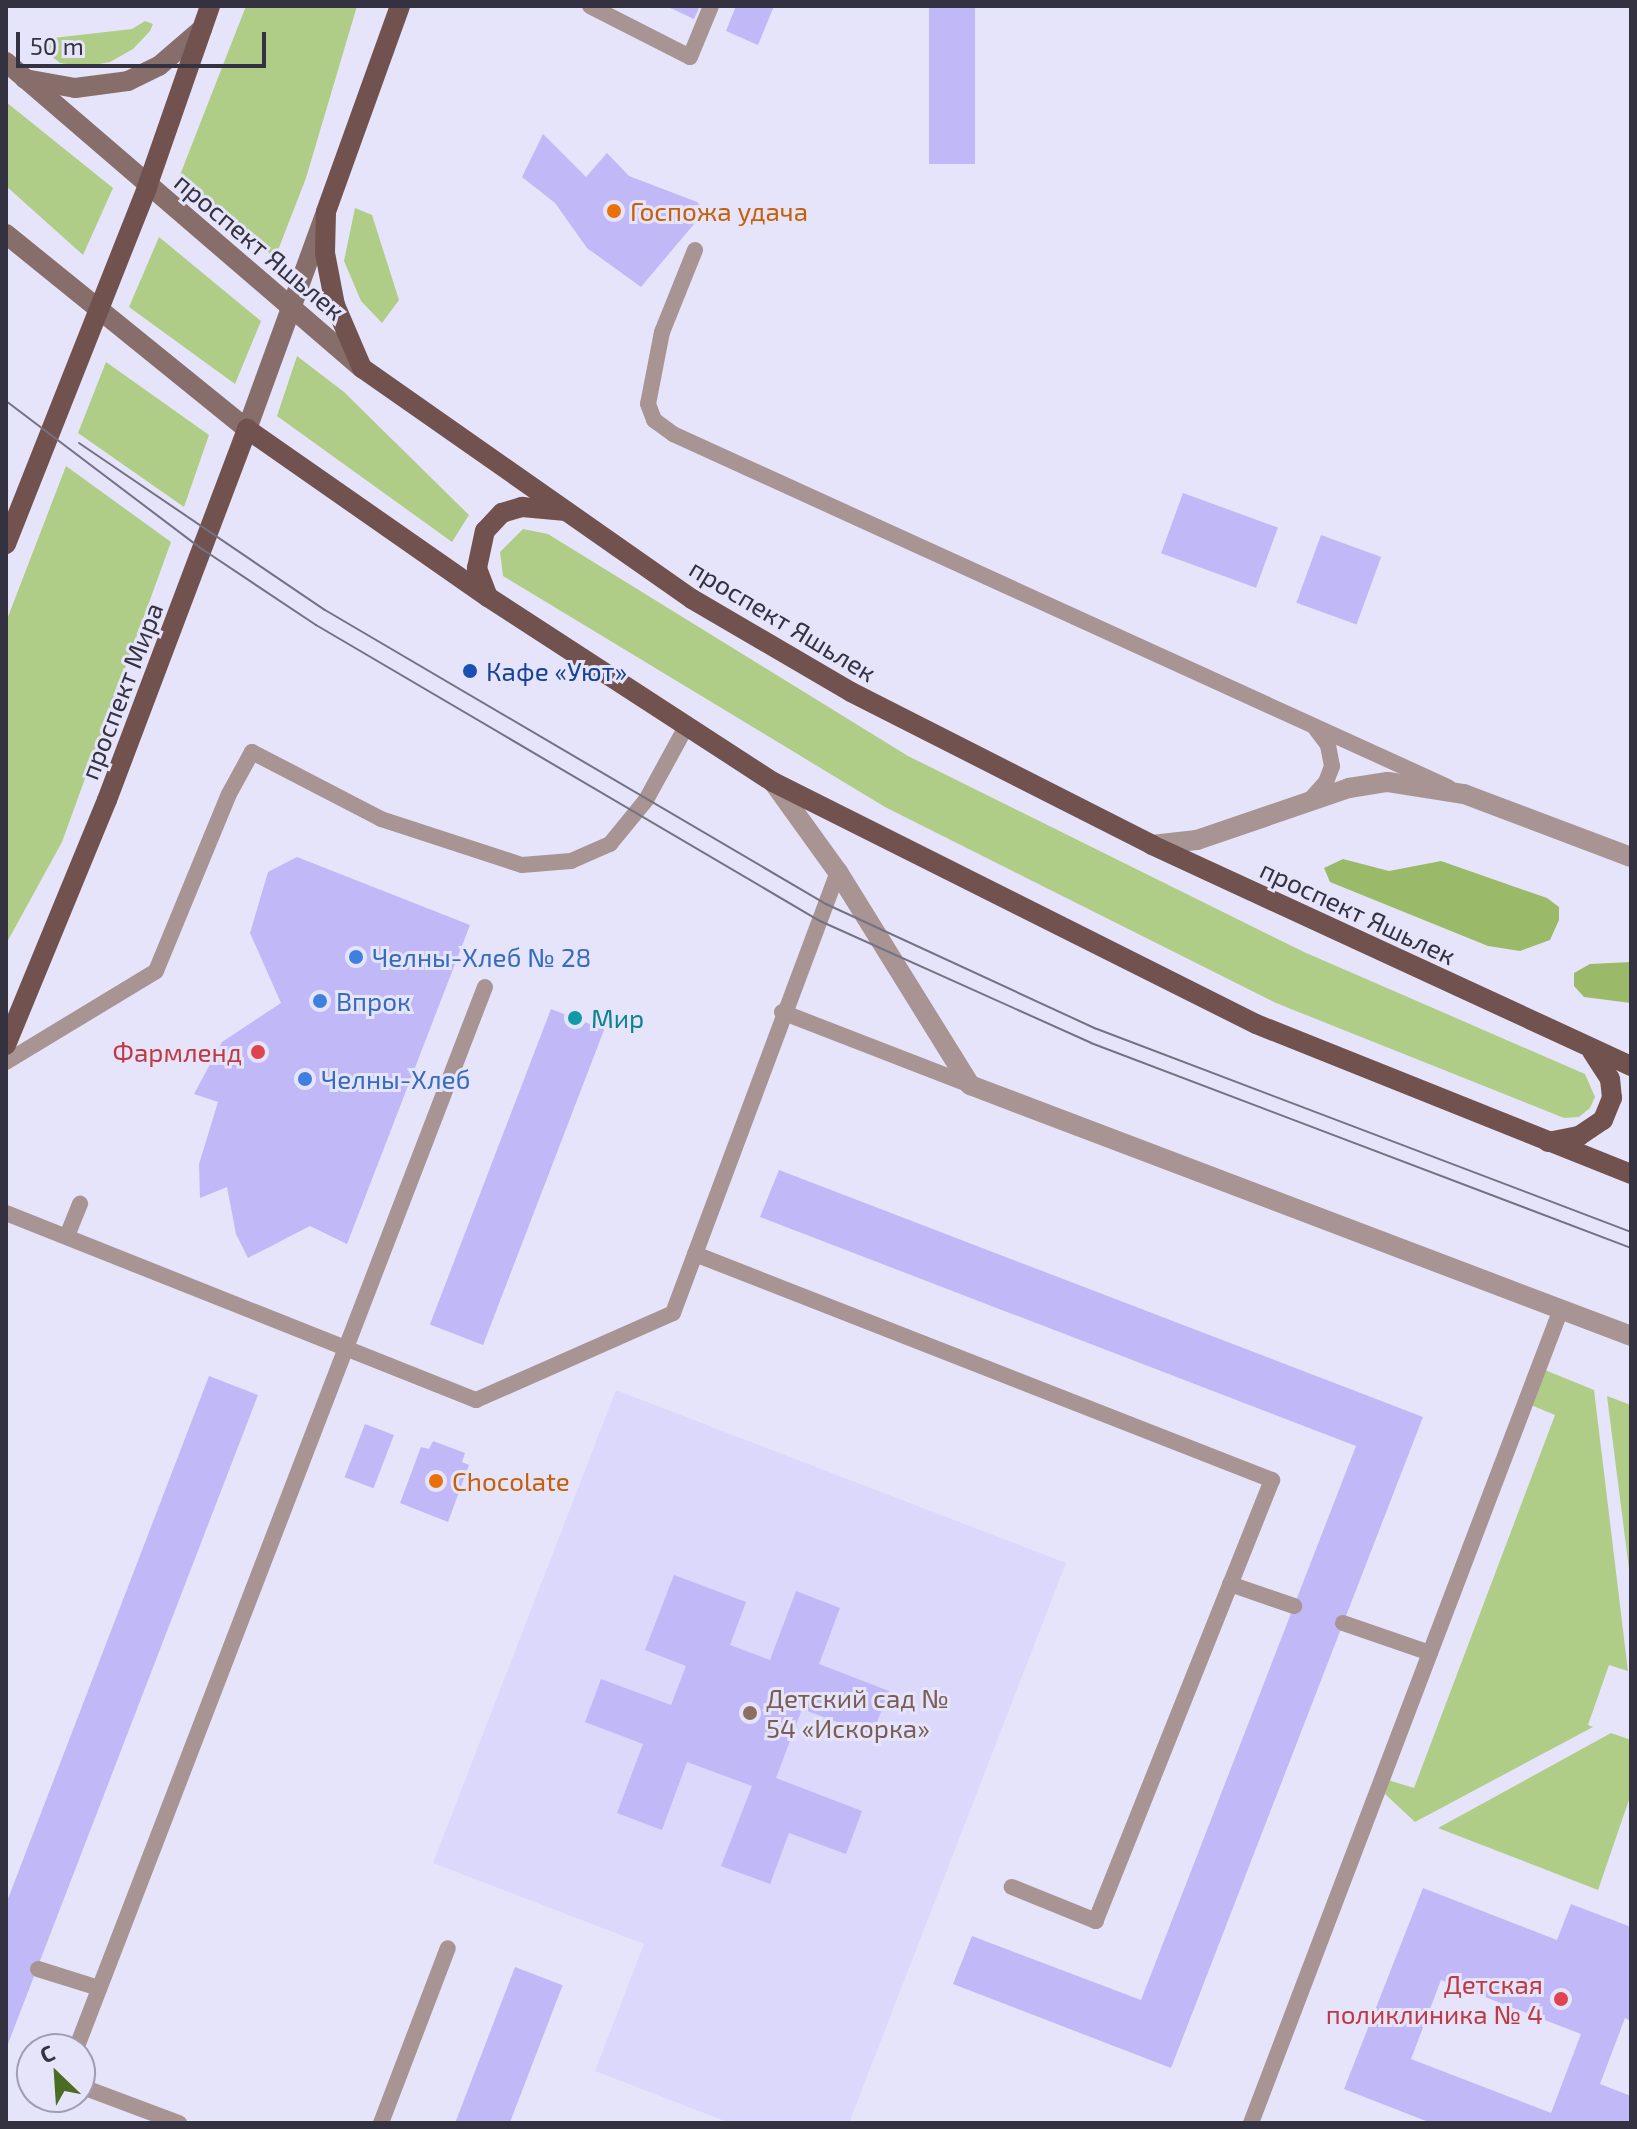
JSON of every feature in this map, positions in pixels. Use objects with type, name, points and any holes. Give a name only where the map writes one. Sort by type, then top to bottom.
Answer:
[{"type":"main road","points":[[6,544],[147,187],[210,6]]},
{"type":"main road","points":[[362,368],[335,305],[325,253],[326,212],[400,6]]},
{"type":"main road","points":[[25,79],[75,88],[128,81],[159,66],[202,29]]},
{"type":"main road","name":"проспект Яшьлек","points":[[6,62],[147,187],[293,305],[362,368],[692,599],[838,685],[1152,845],[1592,1051],[1631,1066]]},
{"type":"main road","name":"проспект Мира","points":[[6,1045],[107,800],[326,212]]},
{"type":"main road","points":[[6,234],[97,311],[247,429],[488,597],[773,782],[1256,1024],[1631,1174]]},
{"type":"main road","points":[[488,597],[477,568],[485,531],[502,513],[522,507],[566,511]]},
{"type":"main road","points":[[1548,1142],[1579,1136],[1603,1120],[1612,1098],[1610,1079],[1592,1051]]},
{"type":"street","points":[[773,782],[838,872],[970,1085],[1631,1336]]},
{"type":"street","points":[[1152,845],[1197,840],[1349,788],[1388,782],[1464,794],[1631,855]]},
{"type":"lane","points":[[590,6],[690,57],[711,6]]},
{"type":"lane","points":[[695,250],[662,332],[648,404],[654,420],[673,434],[1464,794]]},
{"type":"lane","points":[[6,1062],[156,971],[229,794],[252,752],[381,819],[522,865],[571,861],[610,844],[646,800],[686,727]]},
{"type":"lane","points":[[1307,802],[1326,782],[1332,766],[1328,745],[1315,727]]},
{"type":"lane","points":[[6,1213],[476,1400],[673,1313],[782,1012],[838,872]]},
{"type":"lane","points":[[82,2033],[485,987]]},
{"type":"lane","points":[[782,1012],[970,1085]]},
{"type":"lane","points":[[67,1236],[80,1203]]},
{"type":"lane","points":[[695,1254],[1272,1480],[1096,1921],[1012,1887]]},
{"type":"lane","points":[[1251,2123],[1561,1309]]},
{"type":"lane","points":[[1230,1584],[1294,1606]]},
{"type":"lane","points":[[1343,1623],[1430,1653]]},
{"type":"lane","points":[[381,2123],[448,1948]]},
{"type":"lane","points":[[38,1969],[99,1988]]},
{"type":"lane","points":[[96,2092],[179,2123]]},
{"type":"shaded area","name":"Детский сад № 54 «Искорка»","points":[[616,1390],[1066,1563],[849,2123],[730,2123],[595,2071],[644,1944],[433,1863]]},
{"type":"green space","points":[[246,6],[357,6],[306,178],[275,258],[180,175]]},
{"type":"green space","points":[[145,21],[153,24],[150,31],[133,49],[110,62],[84,67],[60,63],[36,44],[44,39],[132,29]]},
{"type":"green space","points":[[6,102],[113,188],[83,255],[6,186]]},
{"type":"green space","points":[[355,208],[372,215],[399,300],[382,323],[361,301],[344,261]]},
{"type":"green space","points":[[159,237],[261,321],[235,384],[129,307]]},
{"type":"green space","points":[[297,356],[344,392],[469,515],[452,542],[277,416]]},
{"type":"green space","points":[[106,362],[209,435],[184,507],[78,433]]},
{"type":"green space","points":[[66,466],[171,542],[62,842],[6,944],[6,622]]},
{"type":"green space","points":[[523,529],[548,534],[908,756],[1304,952],[1585,1074],[1595,1097],[1590,1108],[1579,1117],[1564,1118],[1276,1003],[885,807],[503,576],[500,552]]},
{"type":"green space","points":[[1343,859],[1389,871],[1441,861],[1547,898],[1559,907],[1559,920],[1550,940],[1520,951],[1488,946],[1330,882],[1324,868]]},
{"type":"green space","points":[[1631,962],[1631,1003],[1584,997],[1574,986],[1574,973],[1590,964]]},
{"type":"green space","points":[[1545,1370],[1594,1390],[1628,1671],[1609,1665],[1588,1725],[1593,1727],[1415,1822],[1385,1794],[1388,1780],[1414,1788],[1555,1415],[1531,1405]]},
{"type":"green space","points":[[1607,1396],[1631,1405],[1631,1585]]},
{"type":"green space","points":[[1611,1733],[1631,1740],[1631,1794],[1598,1890],[1438,1828]]},
{"type":"building","points":[[666,6],[700,6],[694,19]]},
{"type":"building","points":[[736,6],[774,6],[758,45],[726,31]]},
{"type":"building","points":[[929,6],[975,6],[975,164],[929,164]]},
{"type":"building","points":[[543,134],[586,177],[607,153],[629,176],[697,202],[705,211],[641,287],[587,248],[555,203],[522,177]]},
{"type":"building","points":[[1183,493],[1278,528],[1256,588],[1161,553]]},
{"type":"building","points":[[1321,535],[1381,557],[1357,625],[1296,603]]},
{"type":"building","name":"Челны-Хлеб","points":[[297,857],[470,925],[347,1244],[310,1226],[248,1258],[236,1234],[227,1187],[200,1198],[199,1164],[218,1102],[194,1094],[222,1042],[281,1003],[250,933],[268,872]]},
{"type":"building","points":[[551,1009],[604,1029],[483,1345],[430,1325]]},
{"type":"building","points":[[779,1170],[1423,1417],[1171,2068],[953,1984],[972,1936],[1141,2000],[1356,1446],[760,1217]]},
{"type":"building","points":[[209,1376],[258,1395],[6,2049],[6,1904]]},
{"type":"building","points":[[365,1424],[394,1435],[374,1488],[345,1477]]},
{"type":"building","points":[[433,1441],[465,1453],[462,1462],[469,1465],[448,1522],[400,1503],[421,1447],[429,1449]]},
{"type":"building","points":[[674,1575],[746,1602],[730,1645],[770,1660],[796,1591],[840,1608],[819,1664],[889,1691],[872,1735],[802,1709],[776,1778],[862,1811],[846,1854],[789,1833],[770,1884],[721,1866],[752,1786],[687,1762],[662,1830],[617,1813],[643,1744],[585,1722],[601,1679],[671,1705],[686,1666],[645,1650]]},
{"type":"building","name":"Детская поликлиника № 4","points":[[1423,1888],[1557,1940],[1571,1904],[1631,1927],[1631,2021],[1625,2018],[1600,2084],[1631,2096],[1631,2123],[1431,2123],[1344,2089]],"holes":[[[1441,1980],[1581,2034],[1551,2113],[1411,2059]]]},
{"type":"building","points":[[515,1967],[563,1985],[510,2123],[455,2123]]},
{"type":"tram line","points":[[6,401],[202,549],[316,625],[820,921],[1091,1043],[1631,1248]]},
{"type":"tram line","points":[[79,443],[325,610],[826,904],[1097,1029],[1631,1232]]},
{"type":"place","name":"Госпожа удача","points":[[614,211]]},
{"type":"place","name":"Кафе «Уют»","points":[[470,671]]},
{"type":"place","name":"Челны-Хлеб № 28","points":[[356,957]]},
{"type":"place","name":"Впрок","points":[[320,1001]]},
{"type":"place","name":"Мир","points":[[575,1018]]},
{"type":"place","name":"Фармленд","points":[[258,1052]]},
{"type":"place","name":"Челны-Хлеб","points":[[305,1079]]},
{"type":"place","name":"Chocolate","points":[[436,1481]]},
{"type":"place","name":"Детский сад № 54 «Искорка»","points":[[750,1713]]},
{"type":"place","name":"Детская поликлиника № 4","points":[[1561,1999]]}]
